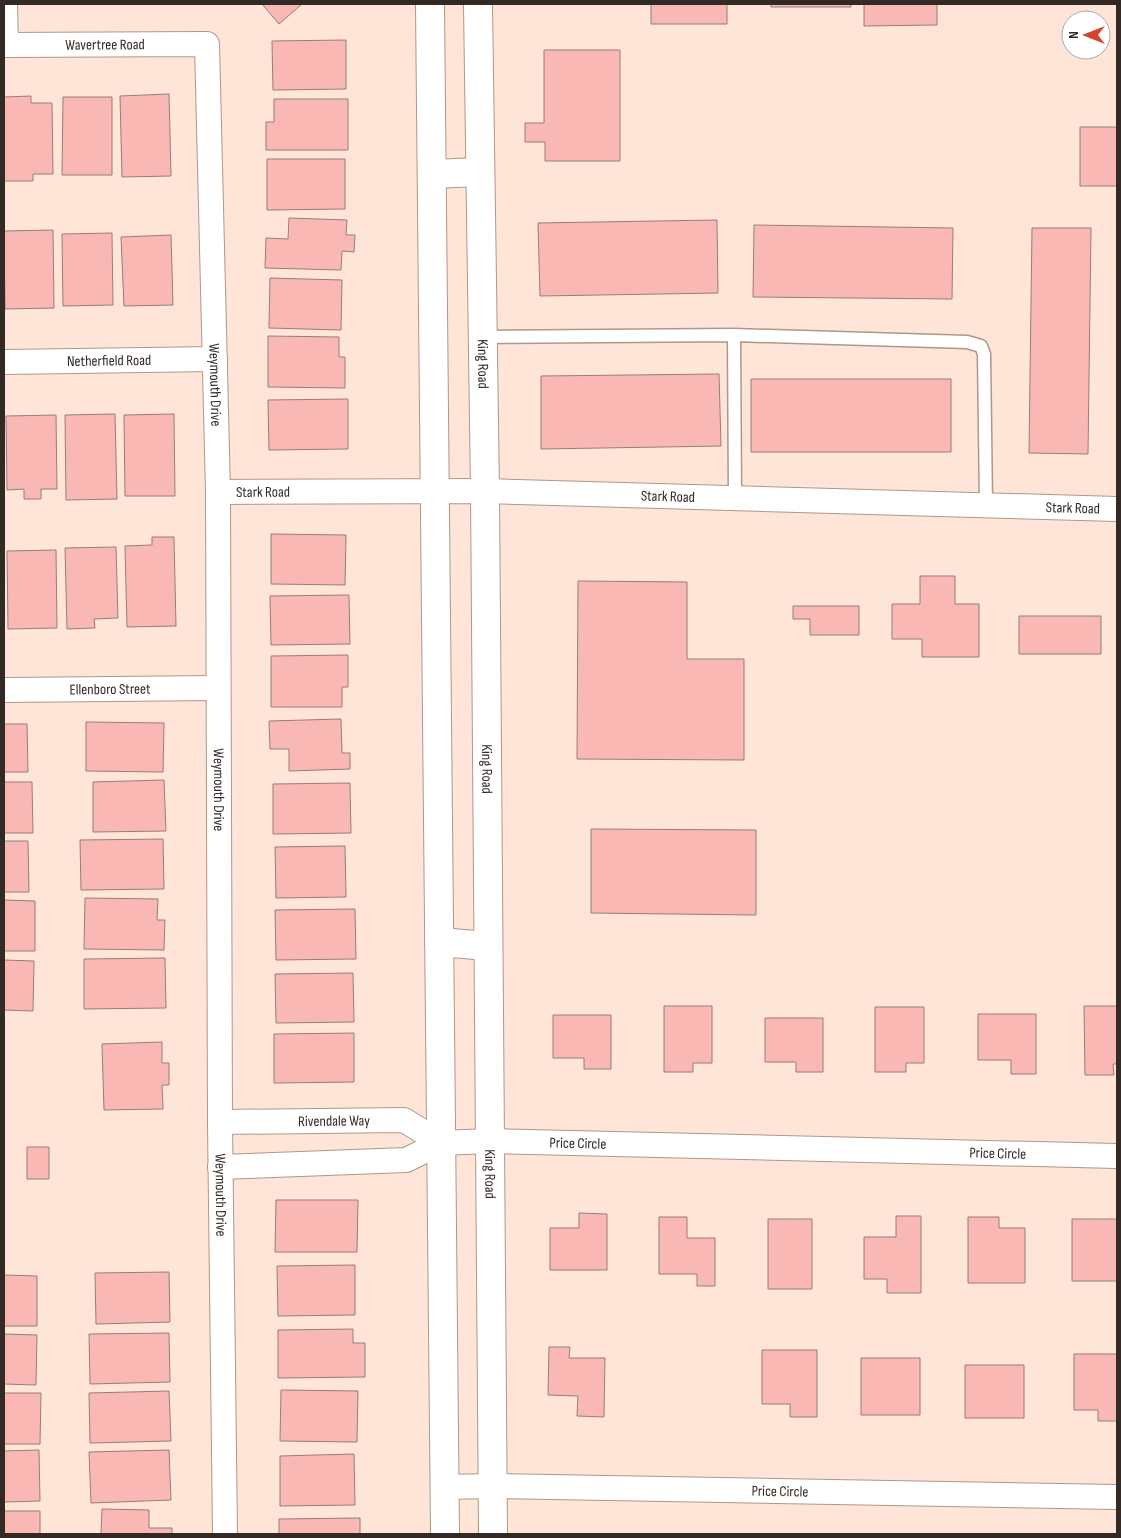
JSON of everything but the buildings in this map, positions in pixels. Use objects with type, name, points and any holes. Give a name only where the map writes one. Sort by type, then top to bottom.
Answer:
[{"type":"street","points":[[5,4],[5,45]]},
{"type":"street","points":[[430,4],[436,492],[444,1534]]},
{"type":"street","name":"King Road","points":[[478,4],[485,491],[493,1534]]},
{"type":"street","name":"Wavertree Road","points":[[5,45],[207,44]]},
{"type":"street","name":"Weymouth Drive","points":[[207,44],[218,492],[220,1168],[225,1534]]},
{"type":"street","points":[[432,174],[480,172]]},
{"type":"street","name":"Netherfield Road","points":[[4,362],[215,359]]},
{"type":"street","name":"Stark Road","points":[[218,492],[485,491],[1117,509]]},
{"type":"street","name":"Ellenboro Street","points":[[4,690],[218,688]]},
{"type":"street","points":[[439,942],[488,946]]},
{"type":"street","name":"Rivendale Way","points":[[220,1122],[404,1120],[441,1143]]},
{"type":"street","points":[[220,1168],[406,1160],[441,1143],[490,1141]]},
{"type":"street","name":"Price Circle","points":[[490,1141],[1117,1156]]},
{"type":"street","name":"Price Circle","points":[[444,1487],[492,1486],[1117,1497]]},
{"type":"lane","points":[[483,337],[734,335],[967,342],[981,346],[984,354],[986,505]]},
{"type":"lane","points":[[734,335],[735,498]]}]
